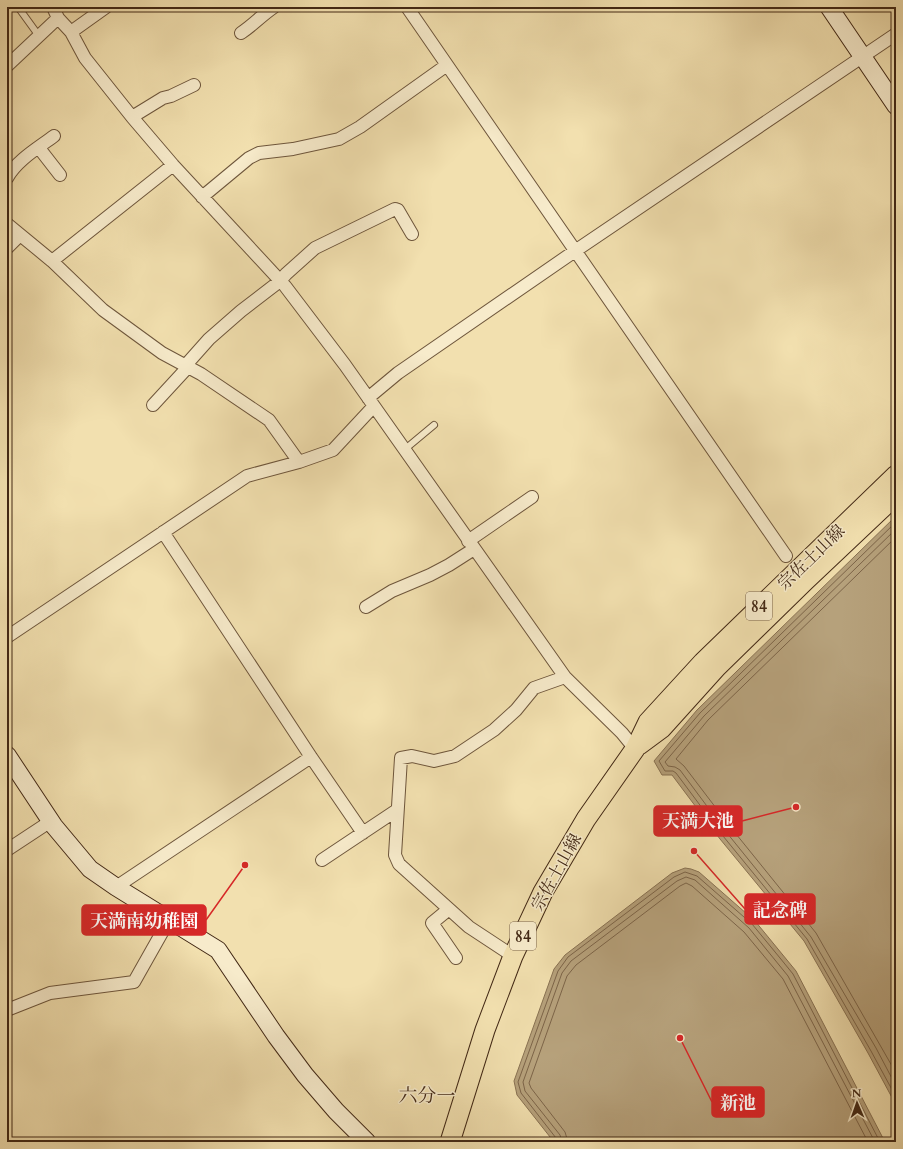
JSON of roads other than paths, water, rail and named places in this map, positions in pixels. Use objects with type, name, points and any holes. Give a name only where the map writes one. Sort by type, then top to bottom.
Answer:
[{"type":"main road","name":"宗佐土山線","points":[[450,1142],[485,1030],[513,956],[543,892],[586,819],[635,748],[648,722],[703,662],[896,475]]},
{"type":"main road","name":"宗佐土山線","points":[[635,748],[662,728],[717,667],[896,494]]},
{"type":"street","points":[[71,32],[106,7]]},
{"type":"street","points":[[241,33],[274,7]]},
{"type":"street","points":[[407,7],[786,556]]},
{"type":"street","points":[[828,7],[864,57],[896,106]]},
{"type":"street","points":[[7,66],[39,36],[56,12],[71,32],[85,58],[132,117],[173,165],[280,281],[345,365],[565,677],[622,733],[635,748]]},
{"type":"street","points":[[7,637],[247,476],[299,462],[333,450],[371,403],[398,373],[575,251],[896,34]]},
{"type":"street","points":[[202,197],[249,158],[259,152],[292,149],[339,139],[360,127],[447,65]]},
{"type":"street","points":[[132,117],[163,98],[172,96],[194,85]]},
{"type":"street","points":[[7,178],[11,171],[19,163],[54,136]]},
{"type":"street","points":[[39,148],[60,175]]},
{"type":"street","points":[[52,261],[173,165]]},
{"type":"street","points":[[153,405],[209,339],[241,311],[280,281],[315,248],[395,209],[398,210],[412,234]]},
{"type":"street","points":[[7,224],[52,261],[103,310],[162,353],[201,374],[269,420],[299,462]]},
{"type":"street","points":[[7,248],[20,235]]},
{"type":"street","points":[[366,607],[392,592],[449,565],[471,545],[532,497]]},
{"type":"street","points":[[164,532],[311,757],[363,833]]},
{"type":"street","points":[[513,956],[469,927],[399,864],[395,855],[401,758],[412,756],[434,761],[455,756],[494,730],[516,710],[534,688],[565,677]]},
{"type":"street","points":[[7,755],[51,821],[90,869],[116,888],[218,950],[276,1036],[305,1075],[336,1111],[367,1142]]},
{"type":"street","points":[[116,888],[311,757]]},
{"type":"street","points":[[322,860],[397,810]]},
{"type":"street","points":[[7,850],[51,821]]},
{"type":"street","points":[[449,909],[432,923],[456,958]]},
{"type":"street","points":[[7,1010],[50,993],[134,982],[169,920]]},
{"type":"lane","points":[[18,7],[39,36]]},
{"type":"lane","points":[[404,450],[434,426]]},
{"type":"water","points":[[896,516],[896,1105],[804,941],[720,839],[672,775],[662,775],[654,761],[697,710]]},
{"type":"water","points":[[685,868],[699,872],[755,921],[796,971],[885,1142],[554,1142],[517,1095],[514,1081],[554,969],[565,955],[672,873]]},
{"type":"place","name":"天満大池","points":[[796,807]]},
{"type":"place","name":"記念碑","points":[[694,851]]},
{"type":"place","name":"天満南幼稚園","points":[[245,865]]},
{"type":"place","name":"新池","points":[[680,1038]]},
{"type":"district","name":"六分一","points":[[427,1095]]}]
